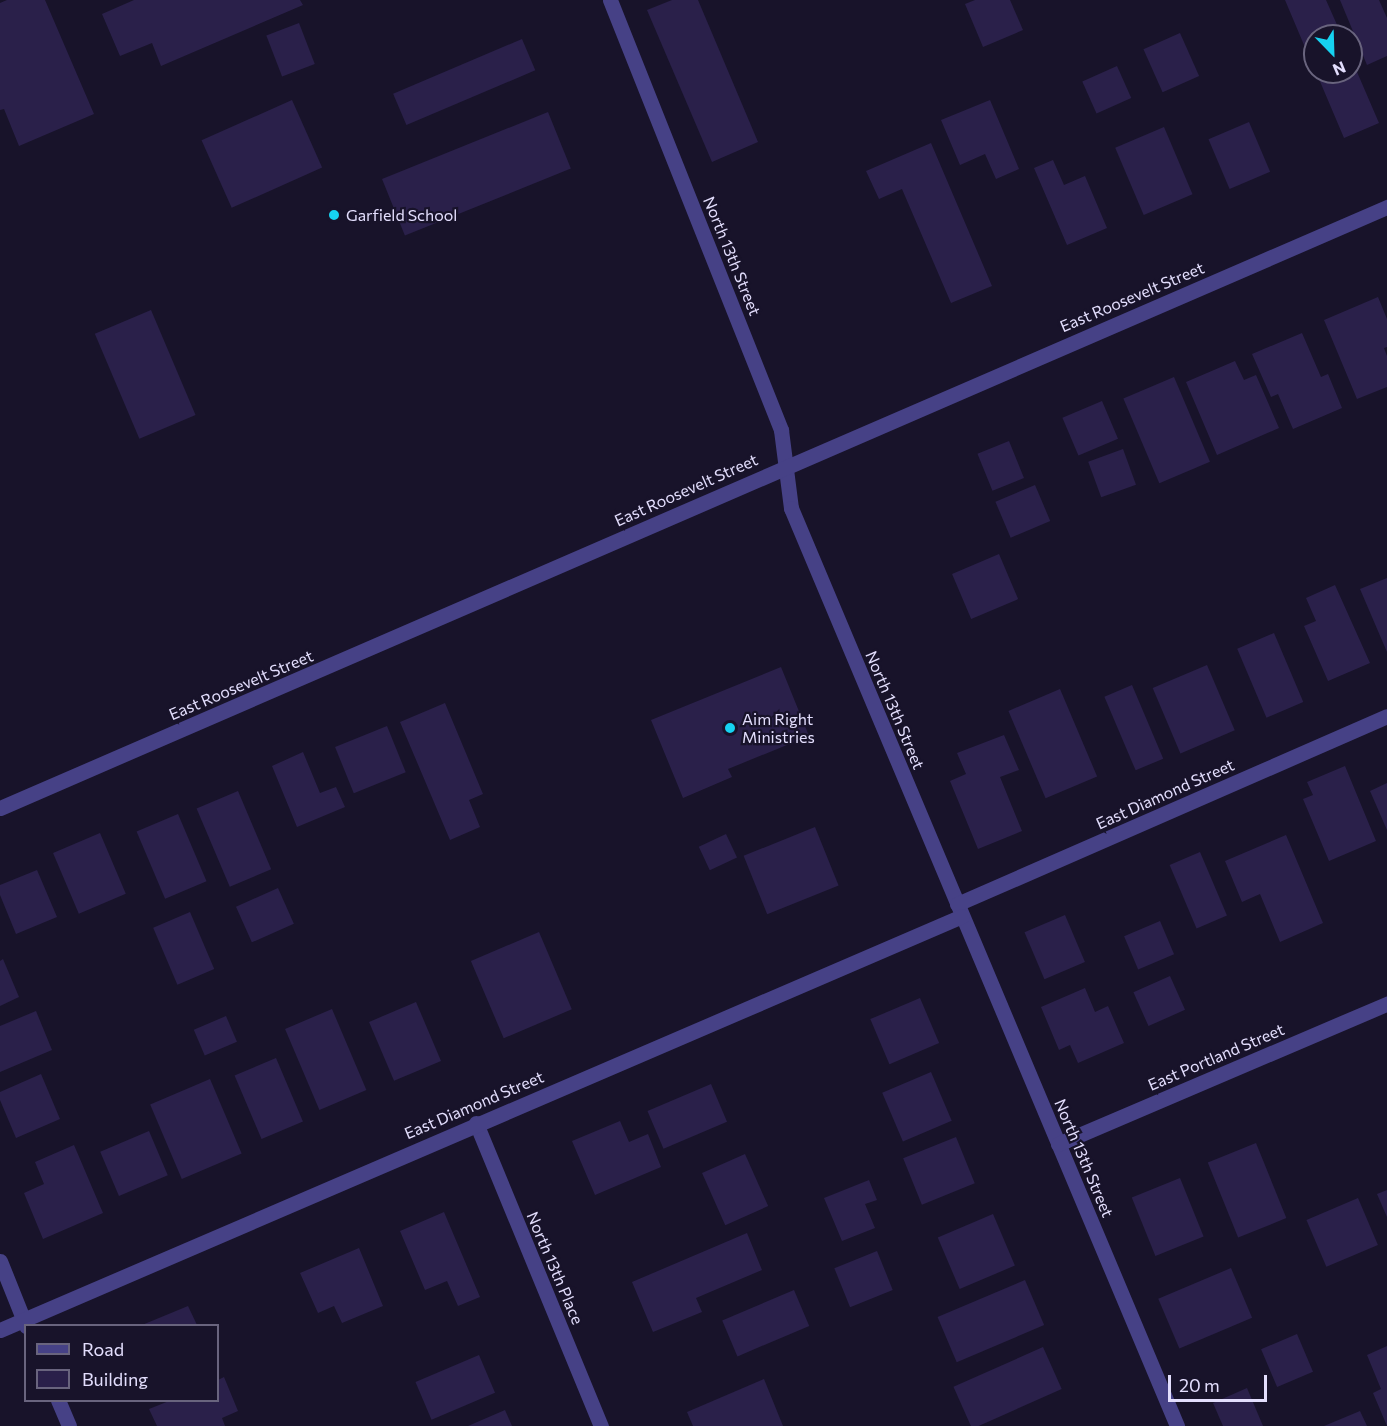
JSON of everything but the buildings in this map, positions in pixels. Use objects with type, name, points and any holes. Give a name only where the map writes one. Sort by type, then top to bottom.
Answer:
[{"type":"street","name":"North 13th Street","points":[[610,0],[782,430],[784,467],[791,508],[1177,1426]]},
{"type":"street","name":"East Roosevelt Street","points":[[0,808],[1387,207]]},
{"type":"street","name":"East Diamond Street","points":[[0,1330],[24,1323],[960,910],[1387,716]]},
{"type":"street","name":"East Portland Street","points":[[1058,1143],[1387,1004]]},
{"type":"street","name":"North 13th Place","points":[[476,1123],[601,1426]]},
{"type":"street","points":[[0,1261],[24,1323]]},
{"type":"street","points":[[58,1402],[69,1426]]},
{"type":"place","name":"Garfield School","points":[[334,215]]},
{"type":"place","name":"Aim Right Ministries","points":[[730,728]]}]
